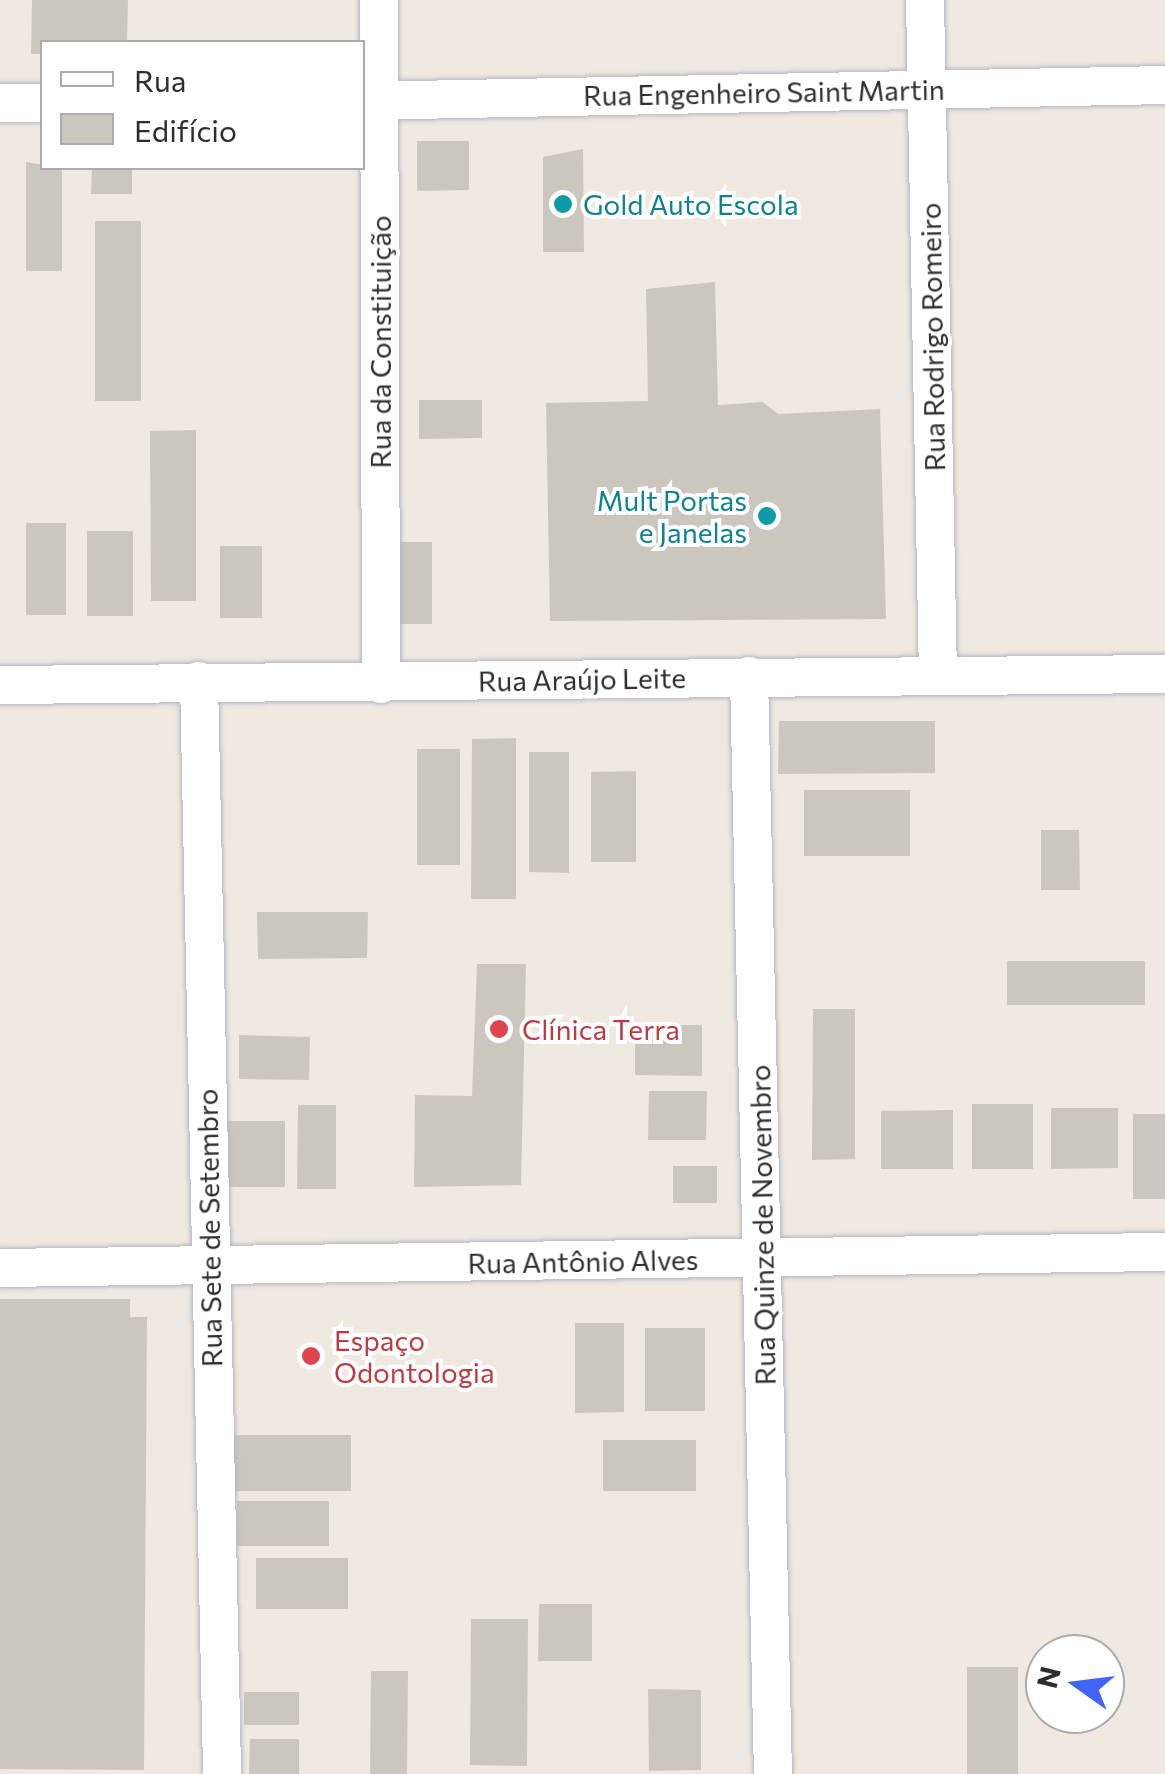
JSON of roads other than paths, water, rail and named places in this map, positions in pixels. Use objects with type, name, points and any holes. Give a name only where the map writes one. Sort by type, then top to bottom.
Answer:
[{"type":"street","name":"Rua da Constituição","points":[[379,0],[371,101],[381,684]]},
{"type":"street","name":"Rua Rodrigo Romeiro","points":[[926,0],[938,675]]},
{"type":"street","name":"Rua Engenheiro Saint Martin","points":[[371,101],[1165,85]]},
{"type":"street","points":[[0,104],[40,103]]},
{"type":"street","name":"Rua Araújo Leite","points":[[0,684],[381,684],[749,676],[1165,674]]},
{"type":"street","name":"Rua Quinze de Novembro","points":[[749,676],[773,1774]]},
{"type":"street","name":"Rua Sete de Setembro","points":[[200,681],[222,1774]]},
{"type":"street","name":"Rua Antônio Alves","points":[[0,1268],[1165,1252]]},
{"type":"place","name":"Gold Auto Escola","points":[[563,204]]},
{"type":"place","name":"Mult Portas e Janelas","points":[[767,516]]},
{"type":"place","name":"Clínica Terra","points":[[499,1029]]},
{"type":"place","name":"Espaço Odontologia","points":[[311,1356]]}]
